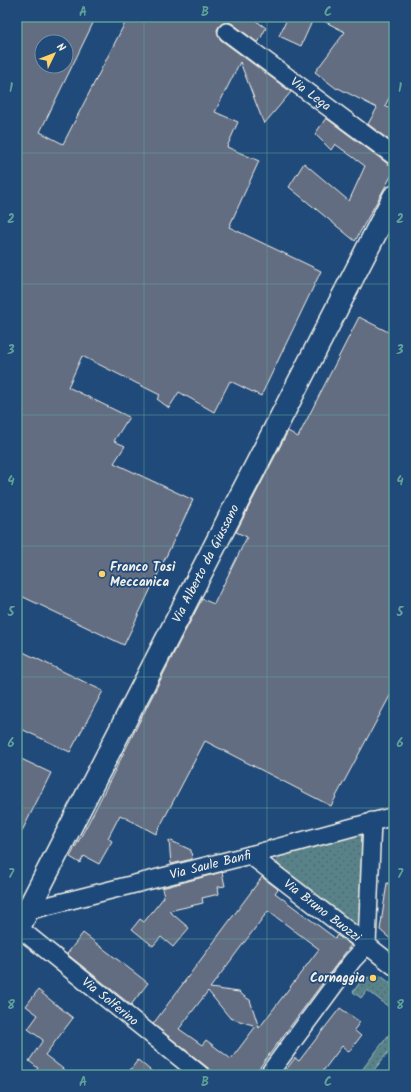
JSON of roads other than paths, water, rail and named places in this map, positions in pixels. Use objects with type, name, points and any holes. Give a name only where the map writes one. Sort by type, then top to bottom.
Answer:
[{"type":"street","name":"Via Lega","points":[[227,32],[394,156]]},
{"type":"street","name":"Via Alberto da Giussano","points":[[21,923],[394,197]]},
{"type":"street","name":"Via Saule Banfi","points":[[21,923],[250,855],[394,816]]},
{"type":"street","points":[[268,1075],[367,944],[372,821]]},
{"type":"street","name":"Via Bruno Buozzi","points":[[250,855],[394,966]]},
{"type":"street","name":"Via Solferino","points":[[21,923],[201,1075]]},
{"type":"place","name":"Franco Tosi Meccanica","points":[[102,574]]},
{"type":"place","name":"Cornaggia","points":[[373,978]]}]
